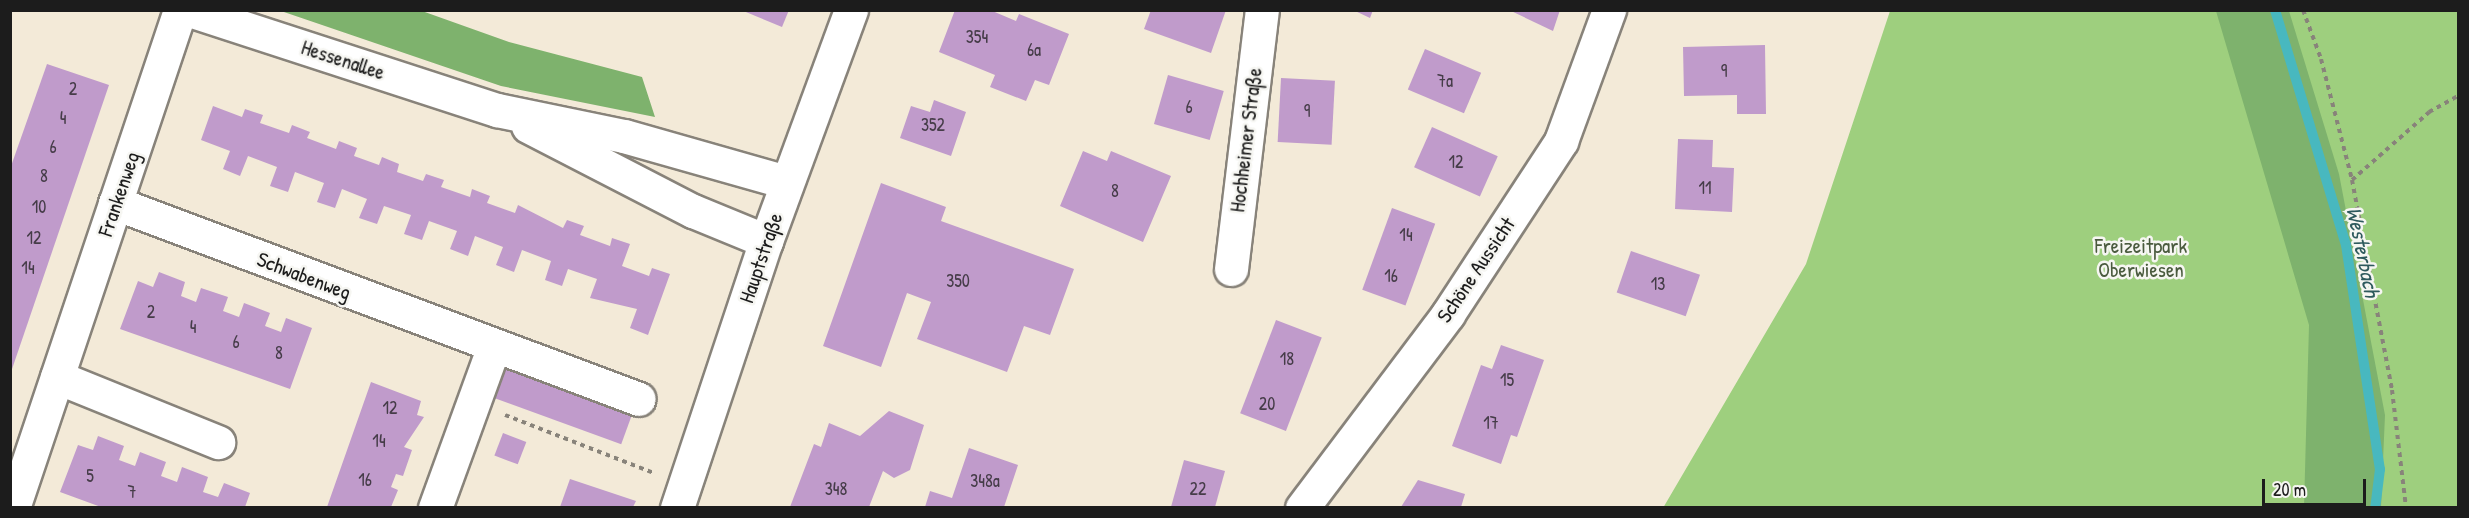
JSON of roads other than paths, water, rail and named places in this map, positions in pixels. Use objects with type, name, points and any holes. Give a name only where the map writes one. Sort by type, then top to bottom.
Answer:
[{"type":"street","name":"Frankenweg","points":[[13,507],[180,10]]},
{"type":"street","name":"Hessenallee","points":[[189,10],[497,110],[624,136],[787,182]]},
{"type":"street","name":"Hauptstraße","points":[[681,496],[766,242],[851,10]]},
{"type":"street","name":"Hochheimer Straße","points":[[1231,268],[1262,10]]},
{"type":"street","name":"Schöne Aussicht","points":[[1302,507],[1448,314],[1561,141],[1609,10]]},
{"type":"street","name":"Hessenallee","points":[[497,110],[693,211],[766,242]]},
{"type":"street","name":"Schwabenweg","points":[[116,203],[493,349],[639,399]]},
{"type":"street","points":[[435,507],[493,349]]},
{"type":"street","points":[[57,377],[218,442]]},
{"type":"waterway","name":"Westerbach","points":[[2275,10],[2346,245],[2380,469],[2375,508]]},
{"type":"park label","name":"Freizeitpark Oberwiesen","points":[[2141,258]]}]
